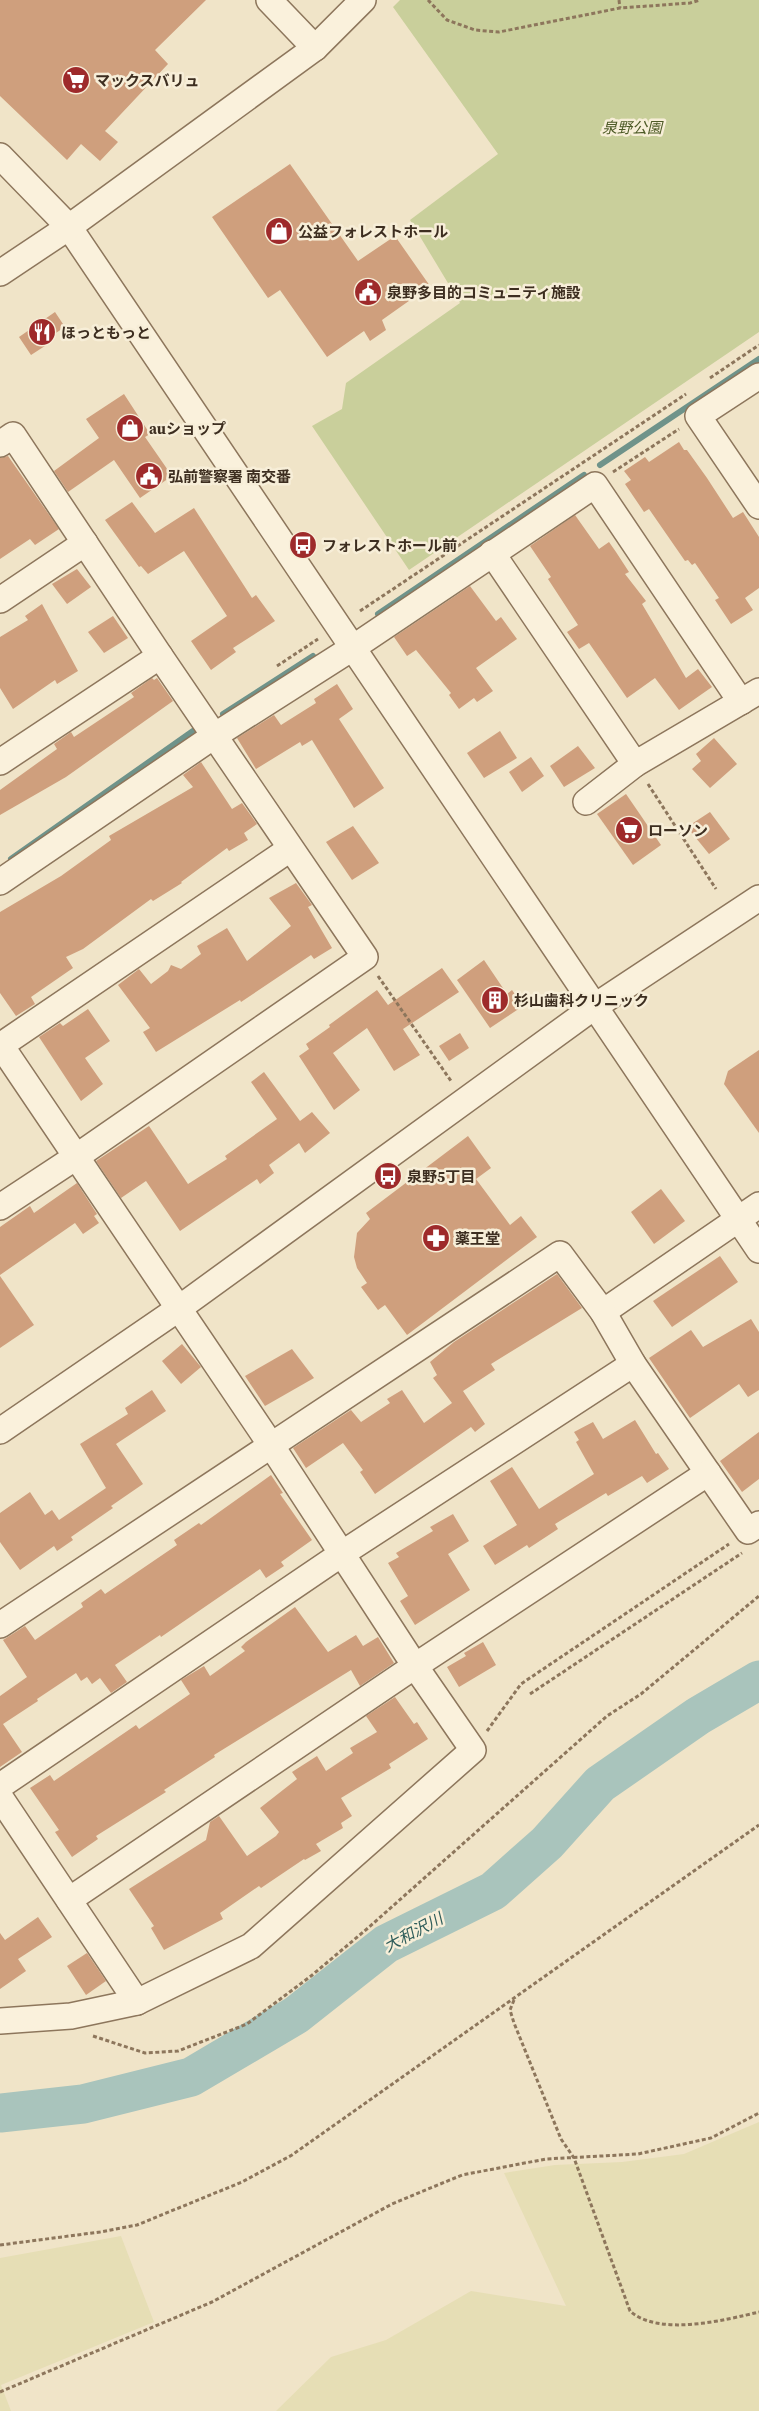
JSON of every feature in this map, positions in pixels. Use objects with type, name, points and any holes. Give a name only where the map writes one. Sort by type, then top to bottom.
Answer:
[{"type":"street","points":[[269,0],[315,48]]},
{"type":"street","points":[[0,273],[69,226],[315,48],[363,0]]},
{"type":"street","points":[[0,156],[69,226],[759,1250]]},
{"type":"street","points":[[759,376],[698,416],[759,506]]},
{"type":"street","points":[[0,444],[13,435],[290,849],[365,957],[76,1157],[0,1207]]},
{"type":"street","points":[[0,882],[214,736],[354,647],[595,485],[750,697],[635,764],[586,802]]},
{"type":"street","points":[[0,600],[85,542]]},
{"type":"street","points":[[492,553],[635,764]]},
{"type":"street","points":[[0,762],[160,656]]},
{"type":"street","points":[[0,2021],[71,2016],[138,2002],[251,1946],[473,1750],[271,1445],[0,1045],[290,849]]},
{"type":"street","points":[[0,1431],[178,1309],[594,1007],[759,898]]},
{"type":"street","points":[[603,1312],[759,1205]]},
{"type":"street","points":[[0,1625],[560,1254],[603,1312],[633,1364],[750,1536]]},
{"type":"street","points":[[0,1786],[343,1553],[633,1364]]},
{"type":"street","points":[[69,1900],[416,1666],[708,1473]]},
{"type":"street","points":[[0,1797],[138,2002]]},
{"type":"path","points":[[428,0],[447,20],[474,30],[499,32],[620,8],[690,3],[700,0]]},
{"type":"path","points":[[619,0],[620,8]]},
{"type":"path","points":[[701,383],[759,345]]},
{"type":"path","points":[[360,611],[693,389]]},
{"type":"path","points":[[595,485],[698,416]]},
{"type":"path","points":[[635,764],[716,889]]},
{"type":"path","points":[[365,957],[451,1080]]},
{"type":"path","points":[[530,1694],[750,1536]]},
{"type":"path","points":[[473,1750],[521,1684],[671,1580],[750,1536]]},
{"type":"path","points":[[90,2035],[145,2053],[178,2052],[247,2024],[311,1976],[368,1928],[607,1716],[641,1694],[759,1596]]},
{"type":"path","points":[[0,2245],[100,2232],[137,2225],[242,2182],[292,2155],[514,2000],[759,1825]]},
{"type":"path","points":[[514,2000],[510,2010],[514,2023],[561,2139],[574,2158],[630,2311],[639,2319],[674,2324],[710,2323],[759,2312]]},
{"type":"path","points":[[0,2392],[212,2302],[392,2204],[454,2178],[546,2159],[638,2154],[711,2138],[759,2112]]},
{"type":"shaded area","points":[[759,2122],[759,2411],[276,2411],[331,2357],[386,2340],[471,2291],[566,2306],[504,2173],[555,2165],[622,2162],[684,2154]]},
{"type":"shaded area","points":[[121,2236],[154,2322],[1,2385],[11,2411],[0,2411],[0,2258]]},
{"type":"green space","name":"泉野公園","points":[[400,0],[759,0],[759,332],[409,570],[312,426],[342,409],[346,383],[460,303],[410,220],[498,154],[393,7]]},
{"type":"building","name":"マックスバリュ","points":[[0,0],[206,0],[155,50],[168,64],[105,131],[118,142],[100,161],[81,144],[67,160],[0,96]]},
{"type":"building","points":[[290,164],[358,261],[395,236],[430,286],[382,320],[386,330],[370,341],[364,331],[327,357],[280,290],[268,298],[212,217]]},
{"type":"building","name":"ほっともっと","points":[[55,312],[65,327],[45,340],[48,344],[31,355],[19,337]]},
{"type":"building","points":[[124,394],[150,434],[145,437],[172,476],[140,498],[114,460],[68,492],[54,471],[99,438],[86,419]]},
{"type":"building","points":[[679,442],[707,478],[733,518],[743,512],[759,537],[759,588],[745,598],[753,610],[731,624],[715,600],[719,598],[695,563],[692,565],[688,560],[685,561],[649,509],[644,512],[625,484],[631,480],[624,471],[645,457],[649,462]]},
{"type":"building","points":[[8,456],[59,529],[35,545],[30,539],[0,559],[0,458]]},
{"type":"building","points":[[132,502],[155,533],[194,508],[252,598],[256,595],[275,621],[233,648],[236,652],[211,670],[191,641],[227,616],[184,551],[148,574],[141,566],[139,567],[105,520]]},
{"type":"building","points":[[575,515],[599,549],[609,542],[616,552],[629,572],[625,574],[646,601],[642,604],[686,678],[698,669],[712,687],[679,710],[655,678],[627,698],[589,643],[579,649],[567,632],[578,625],[548,579],[551,577],[530,546]]},
{"type":"building","points":[[77,569],[91,587],[67,604],[52,584]]},
{"type":"building","points":[[470,586],[496,621],[501,617],[517,639],[476,668],[493,691],[477,702],[474,698],[459,709],[449,695],[451,693],[416,650],[407,656],[394,637]]},
{"type":"building","points":[[42,604],[78,671],[57,684],[55,680],[13,709],[0,688],[0,637],[28,620],[25,616]]},
{"type":"building","points":[[113,616],[128,638],[104,653],[88,632]]},
{"type":"building","points":[[152,678],[154,680],[157,678],[173,701],[66,777],[0,815],[0,790],[57,749],[54,744],[71,732],[74,737],[134,697],[131,693]]},
{"type":"building","points":[[337,684],[353,709],[339,719],[384,788],[354,808],[312,740],[302,746],[300,742],[256,769],[237,738],[274,715],[281,725],[316,703],[314,699]]},
{"type":"building","points":[[500,731],[517,758],[484,778],[467,753]]},
{"type":"building","points":[[714,738],[737,764],[710,788],[692,769],[701,761],[696,754]]},
{"type":"building","points":[[578,746],[595,768],[564,787],[550,766]]},
{"type":"building","points":[[531,757],[544,776],[522,792],[509,772]]},
{"type":"building","points":[[201,762],[232,809],[242,803],[257,824],[244,833],[248,840],[229,851],[227,848],[182,883],[153,901],[151,899],[83,949],[66,957],[73,968],[31,997],[35,1004],[16,1016],[0,993],[0,912],[61,876],[111,840],[109,836],[193,787],[183,775]]},
{"type":"building","name":"ローソン","points":[[626,794],[661,845],[633,865],[597,814]]},
{"type":"building","points":[[710,812],[730,839],[709,854],[687,827]]},
{"type":"building","points":[[353,826],[379,863],[352,880],[326,842]]},
{"type":"building","points":[[296,883],[312,905],[308,907],[332,948],[314,959],[311,955],[241,1002],[240,1000],[156,1052],[143,1032],[150,1028],[118,985],[139,969],[151,984],[168,971],[171,965],[181,969],[201,954],[197,946],[227,928],[247,961],[291,926],[269,898]]},
{"type":"building","name":"杉山歯科クリニック","points":[[484,960],[507,994],[512,990],[523,1006],[490,1028],[457,980]]},
{"type":"building","points":[[442,968],[459,992],[403,1029],[420,1055],[394,1071],[367,1028],[333,1053],[360,1090],[334,1110],[299,1056],[309,1049],[306,1044],[377,990],[388,1005]]},
{"type":"building","points":[[88,1009],[110,1041],[85,1058],[103,1084],[81,1101],[39,1037],[60,1023],[63,1026]]},
{"type":"building","points":[[460,1033],[469,1048],[449,1061],[439,1046]]},
{"type":"building","points":[[759,1050],[759,1133],[724,1084],[728,1071]]},
{"type":"building","points":[[264,1072],[300,1121],[312,1112],[330,1133],[305,1153],[299,1143],[269,1165],[274,1173],[260,1184],[257,1179],[180,1231],[146,1181],[121,1198],[96,1161],[149,1126],[188,1184],[227,1159],[225,1156],[277,1119],[251,1082]]},
{"type":"building","points":[[468,1136],[491,1168],[476,1179],[510,1225],[521,1216],[537,1237],[407,1335],[385,1305],[378,1310],[361,1287],[367,1283],[357,1268],[354,1257],[357,1233],[370,1219],[366,1213]]},
{"type":"building","points":[[77,1183],[97,1214],[94,1216],[99,1223],[83,1234],[75,1223],[0,1275],[0,1227],[30,1206],[34,1213]]},
{"type":"building","points":[[661,1189],[685,1221],[654,1244],[631,1212]]},
{"type":"building","points":[[720,1256],[738,1282],[672,1327],[653,1301]]},
{"type":"building","points":[[557,1274],[582,1308],[491,1364],[495,1370],[463,1391],[485,1424],[475,1432],[471,1427],[375,1494],[360,1472],[363,1470],[343,1443],[306,1468],[293,1448],[351,1410],[361,1422],[390,1403],[387,1399],[402,1390],[424,1423],[452,1403],[433,1378],[437,1375],[430,1362],[454,1342]]},
{"type":"building","points":[[0,1276],[34,1325],[0,1348]]},
{"type":"building","points":[[751,1319],[759,1332],[759,1390],[748,1397],[739,1384],[690,1418],[649,1358],[691,1330],[703,1347]]},
{"type":"building","points":[[182,1344],[201,1367],[181,1384],[162,1361]]},
{"type":"building","points":[[292,1349],[314,1378],[265,1406],[245,1376]]},
{"type":"building","points":[[152,1390],[166,1411],[116,1444],[143,1484],[111,1506],[113,1508],[71,1537],[73,1540],[57,1551],[54,1546],[20,1570],[0,1542],[0,1513],[30,1492],[45,1515],[52,1510],[59,1520],[106,1488],[80,1444],[128,1414],[125,1408]]},
{"type":"building","points":[[635,1420],[656,1454],[658,1453],[669,1469],[647,1483],[642,1476],[608,1496],[606,1493],[555,1524],[558,1529],[529,1548],[527,1545],[495,1565],[483,1546],[517,1525],[490,1481],[512,1467],[539,1509],[594,1474],[576,1442],[579,1440],[574,1432],[593,1422],[603,1439]]},
{"type":"building","points":[[759,1432],[759,1479],[742,1492],[720,1461]]},
{"type":"building","points":[[271,1475],[283,1493],[280,1494],[312,1540],[281,1562],[284,1566],[266,1578],[260,1569],[161,1637],[160,1635],[115,1665],[127,1682],[111,1693],[100,1678],[92,1684],[87,1677],[81,1681],[76,1673],[37,1699],[38,1701],[3,1724],[22,1752],[0,1767],[0,1696],[27,1677],[3,1640],[25,1626],[35,1640],[83,1607],[81,1603],[101,1589],[105,1594],[177,1545],[174,1540],[199,1523],[201,1525]]},
{"type":"building","points":[[453,1514],[469,1541],[448,1554],[470,1590],[415,1625],[400,1601],[408,1596],[388,1563],[399,1557],[396,1553],[433,1531],[430,1527]]},
{"type":"building","points":[[295,1607],[328,1652],[356,1635],[363,1646],[378,1637],[394,1663],[360,1686],[351,1670],[214,1755],[215,1757],[164,1790],[166,1792],[96,1836],[98,1839],[72,1857],[55,1832],[59,1830],[30,1788],[50,1775],[54,1781],[136,1725],[139,1729],[190,1694],[181,1680],[204,1666],[210,1676],[245,1651],[241,1647],[246,1642]]},
{"type":"building","points":[[483,1642],[496,1665],[459,1687],[447,1667],[466,1656],[464,1653]]},
{"type":"building","points":[[395,1697],[414,1724],[417,1722],[428,1739],[389,1764],[391,1768],[341,1798],[352,1816],[341,1823],[343,1828],[316,1844],[321,1851],[304,1859],[261,1888],[259,1886],[220,1913],[223,1919],[164,1950],[151,1928],[154,1926],[129,1889],[206,1840],[210,1822],[219,1816],[247,1856],[276,1836],[279,1832],[260,1808],[297,1779],[292,1772],[317,1756],[326,1771],[353,1753],[350,1748],[377,1732],[366,1716]]},
{"type":"building","points":[[38,1917],[52,1937],[18,1959],[26,1971],[0,1989],[0,1933],[5,1940]]},
{"type":"building","points":[[87,1953],[106,1981],[86,1995],[67,1966]]},
{"type":"waterway","points":[[600,465],[759,359]]},
{"type":"waterway","points":[[378,614],[584,475]]},
{"type":"waterway","points":[[223,714],[313,656]]},
{"type":"waterway","points":[[11,859],[193,731]]},
{"type":"waterway","name":"大和沢川","points":[[0,2113],[83,2104],[191,2077],[296,2015],[386,1944],[493,1891],[547,1843],[600,1784],[698,1716],[759,1680]]},
{"type":"place","name":"マックスバリュ","points":[[76,80]]},
{"type":"place","name":"公益フォレストホール","points":[[279,231]]},
{"type":"place","name":"泉野多目的コミュニティ施設","points":[[368,292]]},
{"type":"place","name":"ほっともっと","points":[[42,332]]},
{"type":"place","name":"auショップ","points":[[130,428]]},
{"type":"place","name":"弘前警察署 南交番","points":[[149,476]]},
{"type":"place","name":"フォレストホール前","points":[[303,545]]},
{"type":"place","name":"ローソン","points":[[629,830]]},
{"type":"place","name":"杉山歯科クリニック","points":[[495,1000]]},
{"type":"place","name":"泉野5丁目","points":[[388,1176]]},
{"type":"place","name":"薬王堂","points":[[436,1238]]}]
